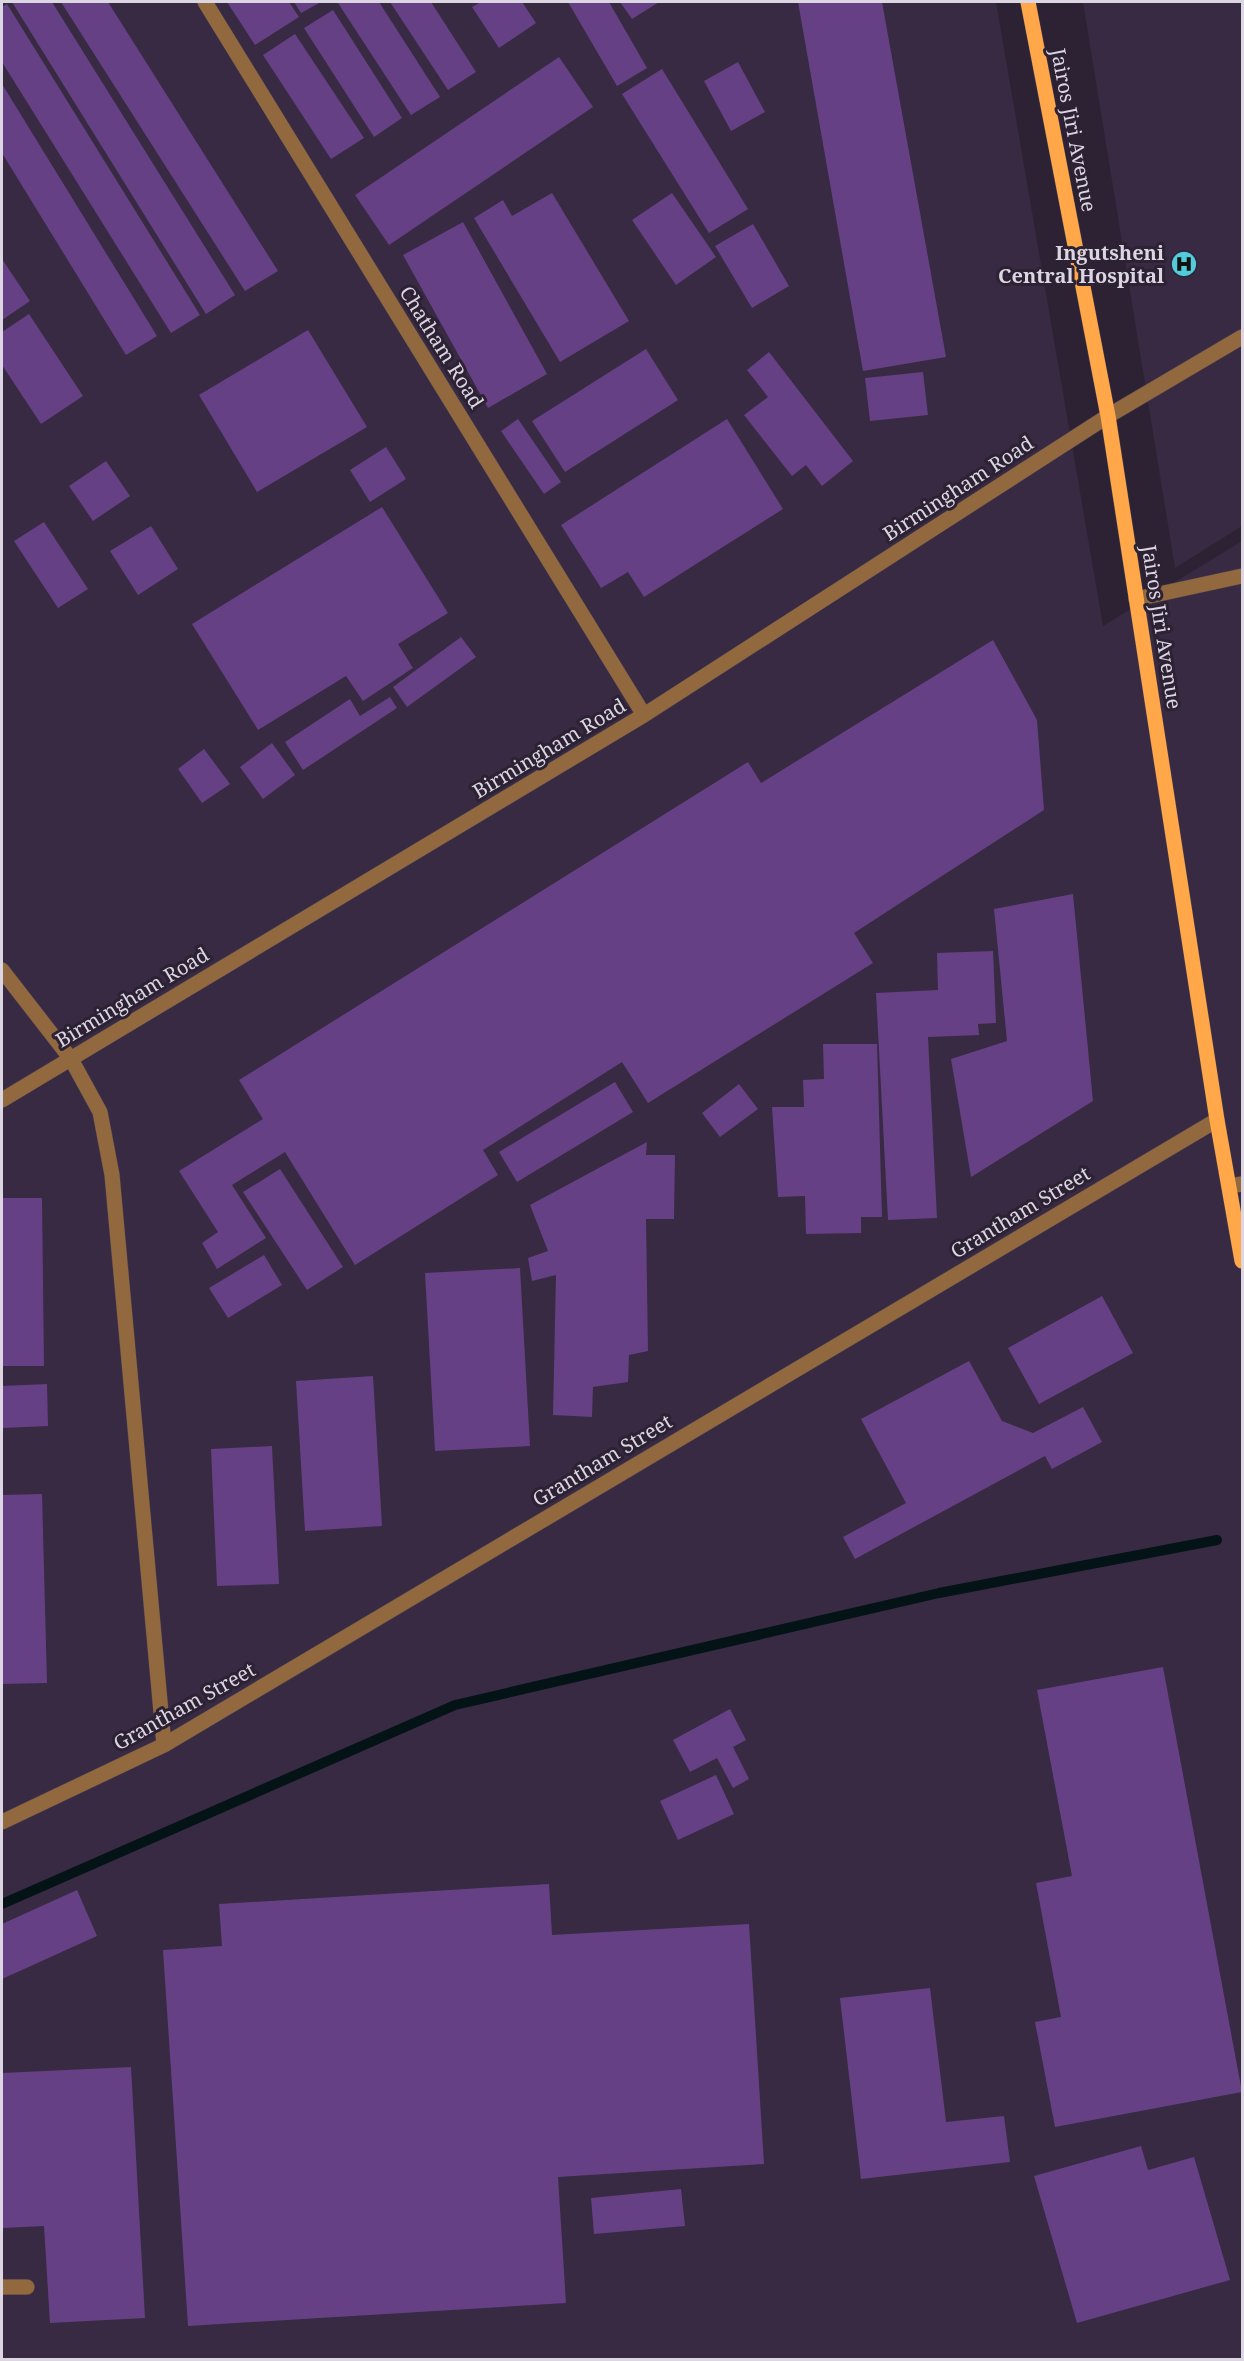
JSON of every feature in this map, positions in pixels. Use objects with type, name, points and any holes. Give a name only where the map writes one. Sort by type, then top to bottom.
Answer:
[{"type":"main road","name":"Jairos Jiri Avenue","points":[[1028,2],[1108,416],[1217,1120],[1236,1185],[1242,1261]]},
{"type":"street","name":"Chatham Road","points":[[205,2],[644,716]]},
{"type":"street","name":"Birmingham Road","points":[[2,1100],[644,716],[1108,416],[1242,337]]},
{"type":"street","points":[[1136,598],[1242,576]]},
{"type":"street","points":[[2,970],[71,1059],[100,1112],[112,1175],[164,1745]]},
{"type":"street","name":"Grantham Street","points":[[2,1822],[164,1745],[1217,1120]]},
{"type":"street","points":[[2,2287],[27,2287]]},
{"type":"shaded area","points":[[2,2],[996,2],[1103,626],[1242,541],[1242,2359],[2,2360]]},
{"type":"shaded area","name":"Ingutsheni Central Hospital","points":[[1083,2],[1242,2],[1242,526],[1175,568]]},
{"type":"building","points":[[12,2],[52,2],[235,295],[206,314]]},
{"type":"building","points":[[61,2],[108,2],[278,271],[245,291]]},
{"type":"building","points":[[227,2],[289,2],[299,17],[255,45]]},
{"type":"building","points":[[294,2],[321,2],[301,13]]},
{"type":"building","points":[[379,2],[440,97],[411,115],[338,3]]},
{"type":"building","points":[[390,2],[431,2],[476,72],[448,90]]},
{"type":"building","points":[[481,2],[522,2],[536,23],[499,48],[472,7]]},
{"type":"building","points":[[568,2],[609,2],[647,68],[617,86]]},
{"type":"building","points":[[620,2],[659,2],[632,19]]},
{"type":"building","points":[[798,2],[882,2],[946,357],[863,371]]},
{"type":"building","points":[[7,4],[200,315],[171,333],[2,62],[2,7]]},
{"type":"building","points":[[333,10],[402,118],[374,137],[304,28]]},
{"type":"building","points":[[295,34],[364,138],[331,159],[263,55]]},
{"type":"building","points":[[559,57],[593,107],[389,245],[355,195]]},
{"type":"building","points":[[738,62],[765,112],[731,131],[704,81]]},
{"type":"building","points":[[662,69],[748,209],[709,233],[622,94]]},
{"type":"building","points":[[2,84],[157,336],[126,355],[2,153]]},
{"type":"building","points":[[552,193],[629,321],[560,362],[474,218],[503,200],[512,216]]},
{"type":"building","points":[[672,193],[716,257],[676,285],[632,220]]},
{"type":"building","points":[[463,222],[547,374],[488,408],[403,255]]},
{"type":"building","points":[[753,224],[789,286],[752,308],[715,246]]},
{"type":"building","points":[[2,259],[30,301],[2,320]]},
{"type":"building","points":[[29,314],[83,396],[41,424],[2,365],[2,332]]},
{"type":"building","points":[[308,330],[367,427],[257,492],[199,395]]},
{"type":"building","points":[[646,349],[678,400],[565,472],[532,421]]},
{"type":"building","points":[[769,352],[853,461],[822,486],[806,465],[792,476],[744,415],[768,397],[747,370]]},
{"type":"building","points":[[923,372],[928,415],[870,421],[865,378]]},
{"type":"building","points":[[518,419],[561,482],[544,494],[501,431]]},
{"type":"building","points":[[727,419],[783,509],[644,597],[628,572],[601,588],[561,525]]},
{"type":"building","points":[[386,447],[406,479],[370,502],[350,470]]},
{"type":"building","points":[[106,461],[130,496],[93,521],[69,486]]},
{"type":"building","points":[[382,507],[448,613],[398,644],[413,668],[363,701],[346,676],[258,730],[192,624]]},
{"type":"building","points":[[44,522],[88,589],[58,608],[14,541]]},
{"type":"building","points":[[151,526],[178,569],[138,595],[110,551]]},
{"type":"building","points":[[461,637],[476,657],[407,707],[393,687]]},
{"type":"building","points":[[993,640],[1037,720],[1044,810],[854,933],[873,963],[648,1103],[622,1062],[483,1150],[498,1175],[355,1265],[285,1152],[232,1185],[266,1238],[217,1269],[202,1243],[218,1232],[179,1171],[263,1119],[239,1080],[748,762],[761,783]]},
{"type":"building","points":[[390,697],[397,708],[303,770],[285,742],[350,699],[360,716]]},
{"type":"building","points":[[272,743],[295,775],[263,799],[240,767]]},
{"type":"building","points":[[204,749],[230,784],[202,803],[178,769]]},
{"type":"building","points":[[1073,894],[1093,1101],[971,1177],[951,1059],[1007,1041],[994,909]]},
{"type":"building","points":[[993,951],[996,1023],[978,1024],[979,1035],[928,1037],[937,1218],[888,1220],[876,993],[938,990],[937,953]]},
{"type":"building","points":[[823,1044],[877,1044],[882,1217],[861,1217],[861,1233],[806,1234],[805,1196],[778,1197],[772,1107],[804,1107],[803,1080],[824,1079]]},
{"type":"building","points":[[615,1082],[633,1112],[517,1182],[499,1152]]},
{"type":"building","points":[[739,1084],[758,1109],[720,1137],[702,1113]]},
{"type":"building","points":[[647,1142],[646,1155],[675,1155],[674,1219],[646,1219],[648,1351],[629,1355],[628,1382],[593,1387],[592,1417],[553,1415],[556,1275],[532,1281],[528,1258],[548,1251],[530,1205]]},
{"type":"building","points":[[280,1169],[343,1267],[307,1290],[243,1192]]},
{"type":"building","points":[[2,1198],[42,1198],[44,1366],[2,1366]]},
{"type":"building","points":[[264,1255],[282,1285],[228,1318],[209,1288]]},
{"type":"building","points":[[520,1268],[530,1446],[435,1451],[425,1273]]},
{"type":"building","points":[[1102,1296],[1133,1353],[1039,1404],[1008,1348]]},
{"type":"building","points":[[969,1361],[1002,1421],[1033,1433],[1083,1407],[1102,1442],[1052,1469],[1045,1456],[855,1559],[843,1537],[906,1503],[861,1419]]},
{"type":"building","points":[[373,1376],[382,1526],[305,1531],[296,1381]]},
{"type":"building","points":[[47,1384],[48,1426],[2,1428],[2,1386]]},
{"type":"building","points":[[272,1446],[279,1584],[217,1586],[211,1449]]},
{"type":"building","points":[[42,1494],[47,1683],[2,1684],[2,1495]]},
{"type":"building","points":[[1163,1667],[1242,2092],[1055,2127],[1035,2022],[1061,2017],[1036,1883],[1072,1876],[1037,1690]]},
{"type":"building","points":[[730,1709],[746,1740],[733,1747],[749,1779],[733,1788],[717,1758],[690,1772],[673,1740]]},
{"type":"building","points":[[716,1775],[734,1814],[678,1840],[660,1801]]},
{"type":"building","points":[[549,1884],[552,1935],[749,1924],[764,2164],[558,2177],[566,2303],[188,2326],[163,1950],[222,1946],[219,1904]]},
{"type":"building","points":[[77,1890],[97,1936],[2,1979],[2,1924]]},
{"type":"building","points":[[930,1988],[946,2122],[1004,2116],[1010,2162],[861,2179],[840,1998]]},
{"type":"building","points":[[131,2067],[145,2318],[50,2323],[44,2226],[2,2228],[2,2073]]},
{"type":"building","points":[[1141,2146],[1148,2170],[1194,2157],[1230,2280],[1077,2323],[1034,2176]]},
{"type":"building","points":[[681,2189],[685,2226],[594,2234],[591,2198]]},
{"type":"waterway","points":[[2,1904],[455,1705],[939,1593],[1217,1540]]},
{"type":"place","name":"Ingutsheni Central Hospital","points":[[1184,264]]}]
